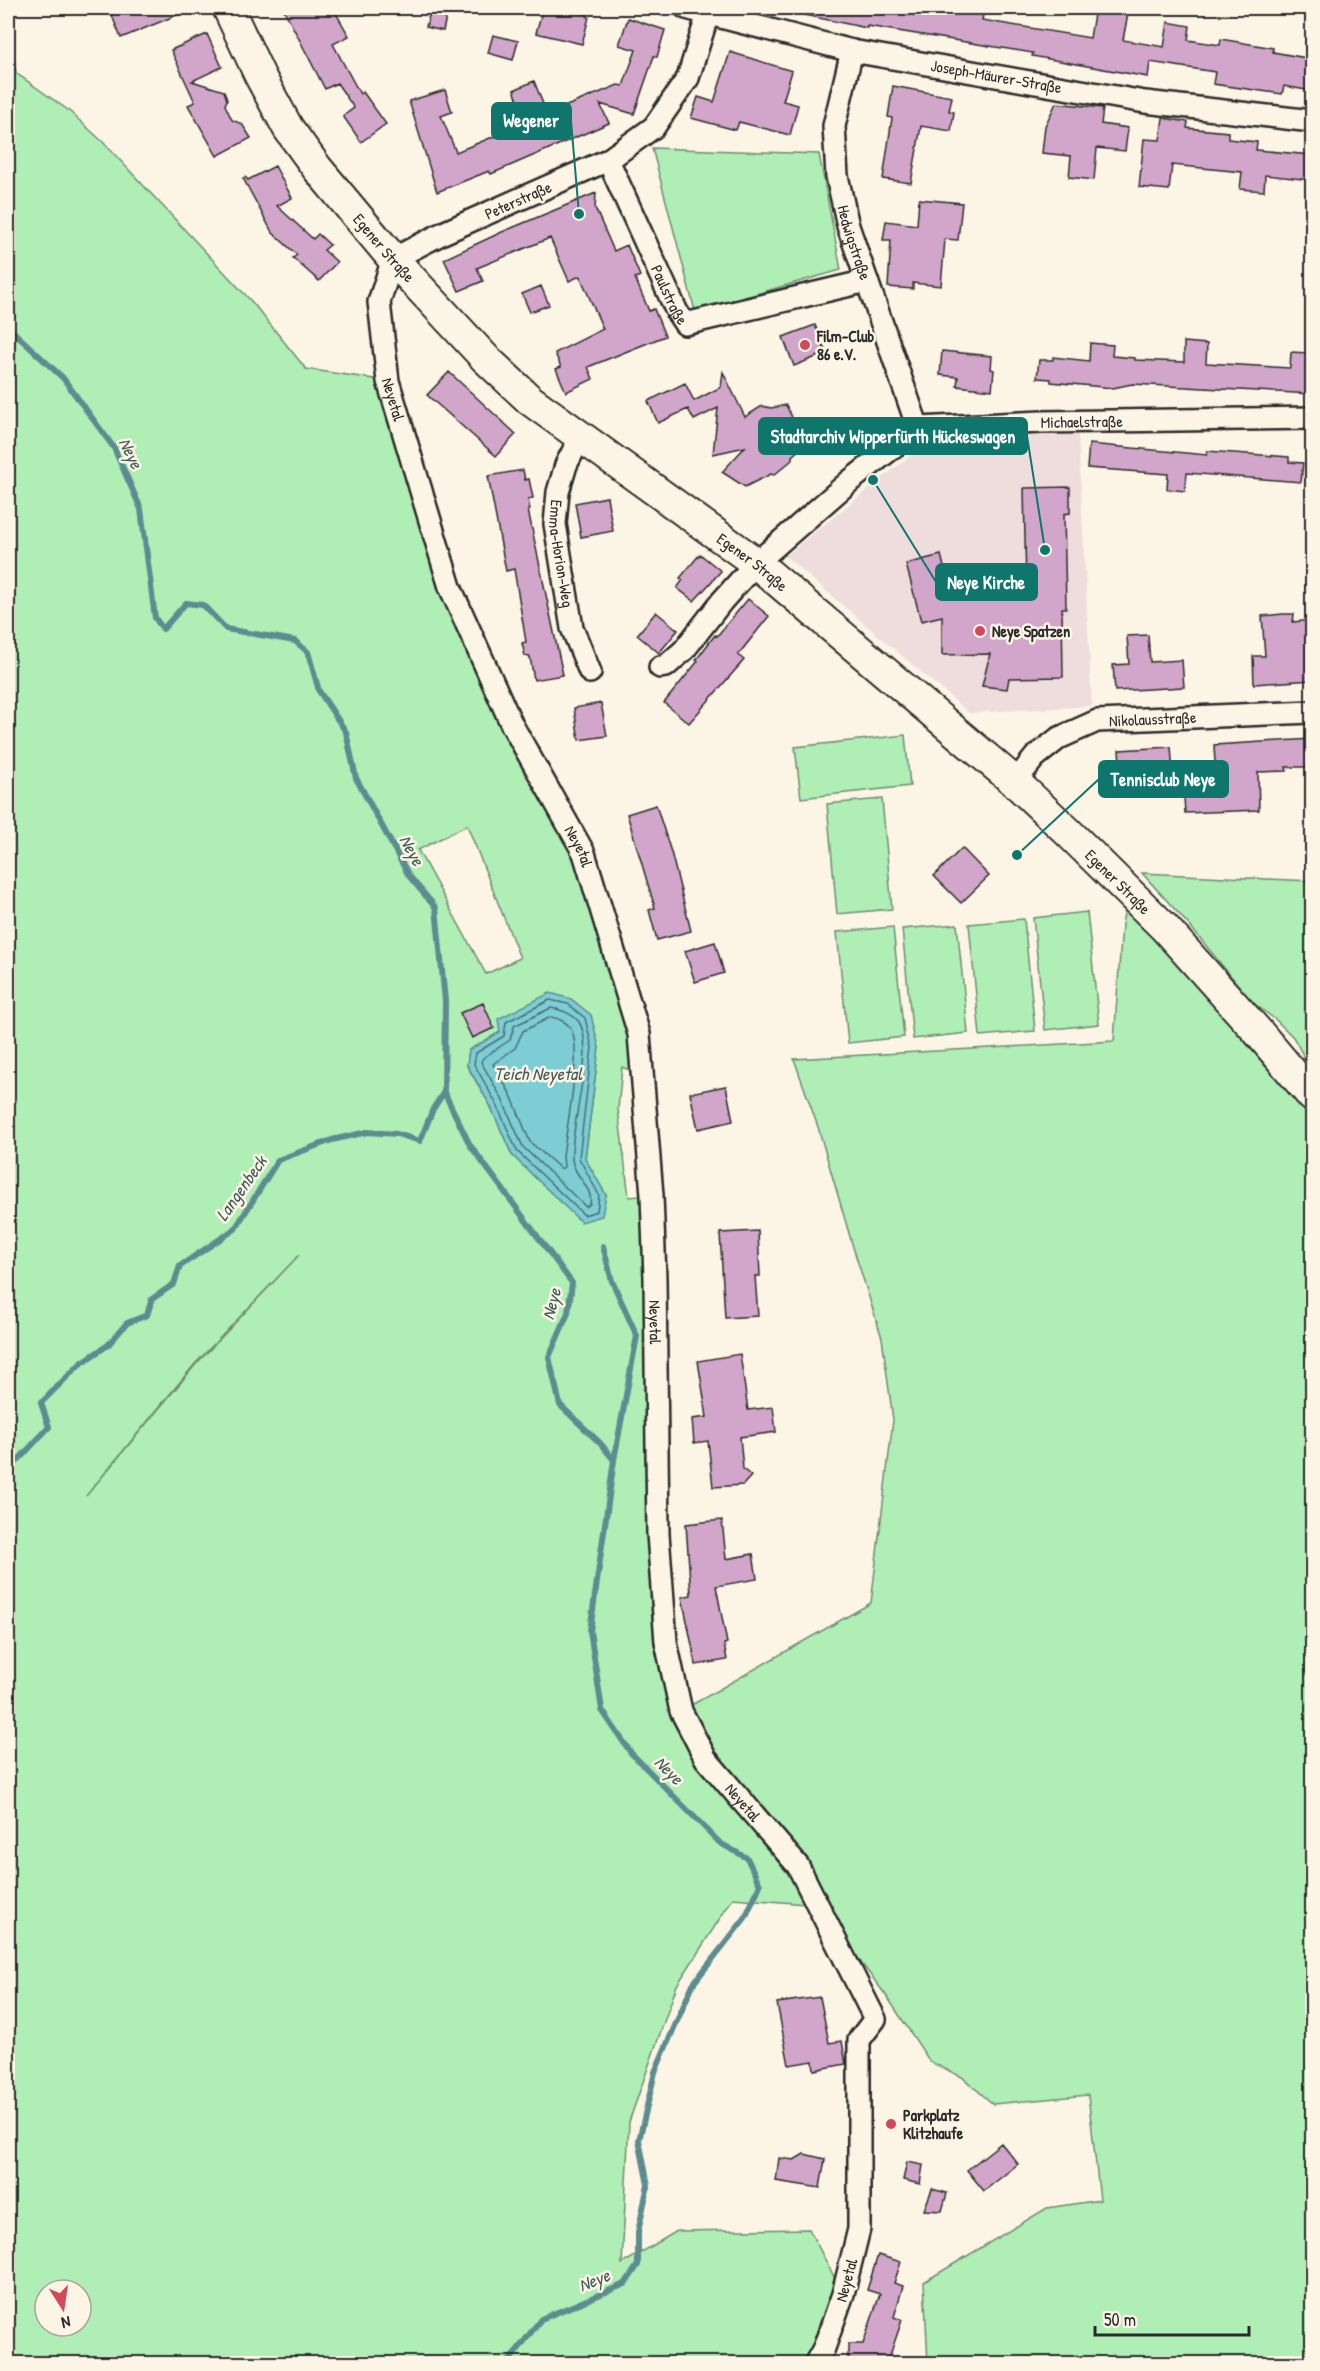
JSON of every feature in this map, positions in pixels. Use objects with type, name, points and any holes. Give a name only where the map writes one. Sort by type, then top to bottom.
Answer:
[{"type":"street","name":"Egener Straße","points":[[228,8],[288,128],[317,168],[393,259],[485,358],[530,400],[756,563],[1015,782],[1164,927],[1312,1096]]},
{"type":"street","name":"Joseph-Mäurer-Straße","points":[[686,8],[852,51],[1145,102],[1312,121]]},
{"type":"street","name":"Peterstraße","points":[[393,259],[443,233],[608,160],[654,127],[688,78],[708,14]]},
{"type":"street","name":"Hedwigstraße","points":[[852,51],[834,126],[837,176],[848,226],[918,428]]},
{"type":"street","name":"Paulstraße","points":[[608,160],[677,312],[685,324],[867,281]]},
{"type":"street","name":"Neyetal","points":[[393,259],[379,302],[388,381],[450,587],[512,725],[584,853],[639,1034],[652,1196],[658,1534],[666,1642],[681,1711],[706,1759],[798,1866],[875,2019],[859,2040],[859,2229],[843,2294],[824,2348],[815,2364]]},
{"type":"street","name":"Michaelstraße","points":[[918,428],[1042,422],[1312,418]]},
{"type":"street","points":[[660,668],[666,666],[684,650],[756,563],[850,481],[918,428]]},
{"type":"street","name":"Emma-Horion-Weg","points":[[581,436],[566,465],[558,492],[555,524],[572,628],[590,672]]},
{"type":"street","name":"Nikolausstraße","points":[[1015,782],[1035,757],[1059,738],[1097,721],[1312,712]]},
{"type":"shaded area","name":"Neye Spatzen","points":[[1078,433],[1092,706],[969,713],[785,556],[912,454],[973,436]]},
{"type":"green space","points":[[8,10],[16,73],[68,110],[103,142],[252,302],[306,369],[388,381],[450,587],[584,853],[641,1075],[622,1067],[618,1109],[629,1197],[652,1195],[658,1534],[681,1711],[871,1603],[893,1420],[882,1338],[818,1127],[794,1059],[1114,1041],[1122,924],[1126,903],[1312,1120],[1312,2363],[928,2363],[924,2282],[1047,2208],[1100,2200],[1088,2095],[993,2104],[962,2077],[930,2062],[888,1998],[817,1905],[733,1898],[677,1985],[629,2122],[622,2264],[677,2231],[809,2229],[843,2294],[815,2363],[8,2363]],"holes":[[[467,825],[520,958],[486,974],[418,850]],[[500,1032],[599,1047],[585,1159],[606,1195],[537,1179],[512,1155],[490,1105],[467,1066],[469,1050]],[[299,1255],[197,1363],[86,1496],[194,1365]]]},
{"type":"green space","points":[[652,148],[819,154],[841,270],[695,311]]},
{"type":"green space","points":[[905,735],[910,786],[801,798],[795,747]]},
{"type":"green space","points":[[882,799],[892,909],[837,914],[827,804]]},
{"type":"green space","points":[[1142,873],[1312,881],[1312,1071],[1293,1037],[1276,1020],[1253,1003],[1189,925]]},
{"type":"green space","points":[[1087,912],[1099,1024],[1045,1030],[1033,918]]},
{"type":"green space","points":[[1024,919],[1035,1031],[980,1036],[969,924]]},
{"type":"green space","points":[[957,924],[968,1033],[913,1039],[902,929]]},
{"type":"green space","points":[[893,927],[904,1037],[848,1043],[837,932]]},
{"type":"water","name":"Teich Neyetal","points":[[550,993],[571,999],[591,1015],[599,1047],[585,1158],[606,1195],[602,1216],[581,1222],[512,1155],[490,1105],[467,1065],[469,1050],[500,1032],[498,1019]]},
{"type":"building","points":[[109,8],[194,8],[121,38]]},
{"type":"building","points":[[283,8],[333,8],[349,36],[333,44],[360,94],[363,92],[386,124],[361,142],[343,116],[354,108],[337,83],[325,89]]},
{"type":"building","points":[[431,8],[448,8],[443,31],[426,27]]},
{"type":"building","points":[[543,8],[560,8],[587,14],[589,17],[582,44],[536,33]]},
{"type":"building","points":[[804,8],[915,8],[934,11],[935,8],[951,8],[983,15],[982,20],[1090,38],[1095,8],[1129,8],[1123,40],[1164,47],[1168,22],[1190,26],[1188,40],[1220,45],[1221,39],[1273,48],[1273,52],[1312,59],[1312,91],[1284,86],[1282,94],[1213,84],[1215,72],[1150,62],[1148,77],[1032,56],[1033,53],[867,26],[867,28],[804,15]]},
{"type":"building","points":[[628,18],[665,30],[657,57],[654,56],[634,114],[600,104],[609,123],[491,174],[489,171],[437,192],[409,101],[445,90],[452,112],[441,116],[456,152],[527,123],[514,90],[534,81],[547,114],[618,85],[623,86],[636,50],[619,45]]},
{"type":"building","points":[[207,34],[222,67],[192,81],[224,91],[227,100],[225,105],[232,120],[242,124],[251,138],[217,156],[188,105],[195,102],[171,50]]},
{"type":"building","points":[[493,35],[518,41],[513,60],[488,53]]},
{"type":"building","points":[[730,52],[792,71],[783,101],[798,105],[790,135],[739,122],[736,130],[691,118],[698,97],[714,102]]},
{"type":"building","points":[[893,86],[952,97],[949,111],[954,112],[951,131],[921,126],[911,183],[883,179],[892,118],[888,117]]},
{"type":"building","points":[[1056,103],[1103,108],[1101,124],[1128,128],[1125,151],[1097,148],[1094,180],[1069,177],[1071,156],[1042,153],[1045,126]]},
{"type":"building","points":[[1163,118],[1188,122],[1187,128],[1228,132],[1228,139],[1257,142],[1256,150],[1312,155],[1312,180],[1265,175],[1264,191],[1240,189],[1242,172],[1172,165],[1169,190],[1139,187],[1144,139],[1160,140]]},
{"type":"building","points":[[275,166],[292,198],[277,206],[313,239],[318,234],[330,245],[324,250],[337,262],[319,281],[293,258],[297,255],[272,232],[243,178],[248,180]]},
{"type":"building","points":[[596,193],[595,208],[614,251],[627,245],[640,276],[635,278],[649,311],[654,309],[665,336],[588,367],[593,379],[566,392],[556,369],[561,367],[555,353],[603,329],[580,276],[569,281],[550,238],[477,268],[483,281],[459,291],[444,259]]},
{"type":"building","points":[[919,199],[962,203],[958,240],[945,239],[941,286],[913,283],[913,289],[888,287],[891,240],[883,240],[886,221],[917,225]]},
{"type":"building","points":[[541,286],[549,305],[530,312],[522,294]]},
{"type":"building","name":"Film-Club 86 e.V.","points":[[815,325],[826,353],[794,366],[783,337]]},
{"type":"building","points":[[1184,342],[1207,344],[1206,363],[1290,368],[1291,352],[1307,353],[1306,370],[1312,371],[1312,394],[1132,384],[1113,388],[1051,382],[1051,379],[1037,378],[1039,360],[1053,360],[1053,357],[1089,361],[1090,343],[1113,345],[1112,356],[1135,358],[1135,360],[1184,362]]},
{"type":"building","points":[[942,351],[992,356],[991,369],[994,370],[992,390],[957,386],[958,377],[940,375]]},
{"type":"building","points":[[449,372],[516,434],[496,456],[427,395]]},
{"type":"building","points":[[723,372],[745,417],[762,406],[771,408],[786,405],[805,444],[792,456],[792,460],[774,475],[771,474],[745,487],[722,472],[745,447],[713,454],[718,408],[694,420],[688,409],[658,423],[648,401],[685,383],[694,401],[721,387]]},
{"type":"building","points":[[1089,444],[1207,455],[1207,451],[1289,457],[1289,462],[1303,463],[1301,482],[1187,473],[1185,491],[1167,489],[1168,474],[1087,468]]},
{"type":"building","points":[[523,470],[525,480],[529,479],[533,498],[528,499],[530,510],[528,510],[563,675],[534,680],[530,657],[525,656],[522,643],[526,642],[514,569],[506,571],[488,476]]},
{"type":"building","points":[[1070,487],[1070,513],[1064,514],[1066,608],[1062,608],[1063,677],[1009,678],[1007,689],[982,686],[990,654],[942,655],[942,616],[921,621],[906,564],[941,555],[949,587],[1026,588],[1024,488]]},
{"type":"building","points":[[607,497],[613,531],[581,537],[575,503]]},
{"type":"building","points":[[700,554],[721,571],[694,601],[677,588],[683,580],[680,578]]},
{"type":"building","points":[[748,599],[769,616],[738,655],[744,660],[689,723],[664,703],[698,661],[696,660],[715,635],[717,636]]},
{"type":"building","points":[[656,612],[678,630],[659,653],[637,635]]},
{"type":"building","points":[[1294,614],[1293,622],[1312,620],[1312,680],[1254,684],[1253,656],[1265,656],[1262,616]]},
{"type":"building","points":[[1148,635],[1150,662],[1182,660],[1184,687],[1115,691],[1113,665],[1129,664],[1127,636]]},
{"type":"building","points":[[601,703],[607,736],[579,740],[574,708]]},
{"type":"building","points":[[1312,739],[1312,767],[1286,767],[1287,771],[1258,772],[1259,810],[1185,813],[1182,764],[1215,763],[1214,745]]},
{"type":"building","points":[[1171,747],[1173,773],[1121,775],[1119,750]]},
{"type":"building","points":[[656,805],[671,852],[691,931],[657,940],[649,910],[655,908],[627,814]]},
{"type":"building","points":[[962,848],[989,876],[961,903],[934,876]]},
{"type":"building","points":[[715,942],[724,973],[695,982],[685,951]]},
{"type":"building","points":[[483,1003],[494,1028],[472,1038],[460,1013]]},
{"type":"building","points":[[726,1086],[733,1121],[698,1129],[690,1093]]},
{"type":"building","points":[[758,1231],[760,1276],[755,1276],[758,1316],[725,1318],[720,1233]]},
{"type":"building","points":[[740,1354],[748,1410],[773,1407],[776,1432],[740,1437],[743,1469],[751,1476],[743,1485],[713,1487],[708,1441],[694,1443],[692,1419],[707,1417],[698,1361]]},
{"type":"building","points":[[722,1520],[726,1559],[753,1554],[757,1579],[716,1586],[727,1643],[724,1644],[727,1660],[696,1665],[682,1597],[691,1595],[686,1524]]},
{"type":"building","points":[[820,1997],[829,2043],[842,2041],[846,2064],[814,2070],[813,2061],[789,2065],[777,2003]]},
{"type":"building","points":[[1001,2143],[1018,2164],[984,2191],[967,2170]]},
{"type":"building","points":[[804,2154],[825,2159],[820,2188],[776,2181],[779,2158],[794,2160]]},
{"type":"building","points":[[907,2162],[923,2165],[920,2184],[903,2180]]},
{"type":"building","points":[[932,2189],[947,2193],[942,2211],[924,2210]]},
{"type":"building","points":[[878,2255],[901,2262],[894,2283],[903,2286],[894,2317],[902,2320],[887,2364],[848,2364],[848,2344],[863,2344],[880,2294],[867,2290]]},
{"type":"waterway","name":"Neye","points":[[8,327],[63,378],[114,448],[141,509],[155,618],[163,629],[186,603],[203,605],[226,629],[295,641],[308,652],[319,691],[346,732],[356,778],[409,876],[436,908],[445,1001],[444,1092],[470,1145],[572,1283],[568,1313],[549,1357],[560,1405],[600,1443],[614,1460],[590,1631],[602,1710],[631,1753],[720,1843],[747,1858],[760,1885],[745,1918],[693,1984],[655,2072],[639,2140],[648,2185],[638,2232],[638,2265],[625,2284],[541,2319],[507,2364]]},
{"type":"waterway","name":"Langenbeck","points":[[8,1471],[49,1427],[41,1403],[80,1364],[108,1345],[127,1323],[147,1315],[152,1299],[174,1284],[180,1266],[235,1229],[278,1160],[332,1140],[367,1132],[397,1134],[420,1141],[433,1109],[444,1092]]},
{"type":"waterway","points":[[603,1246],[612,1281],[637,1336],[614,1460]]},
{"type":"place","name":"Wegener","points":[[579,214]]},
{"type":"place","name":"Film-Club 86 e.V.","points":[[805,345]]},
{"type":"place","name":"Neye Kirche","points":[[873,480]]},
{"type":"place","name":"Stadtarchiv Wipperfürth Hückeswagen","points":[[1045,550]]},
{"type":"place","name":"Neye Spatzen","points":[[980,631]]},
{"type":"place","name":"Tennisclub Neye","points":[[1017,855]]},
{"type":"place","name":"Parkplatz Klitzhaufe","points":[[891,2124]]}]
